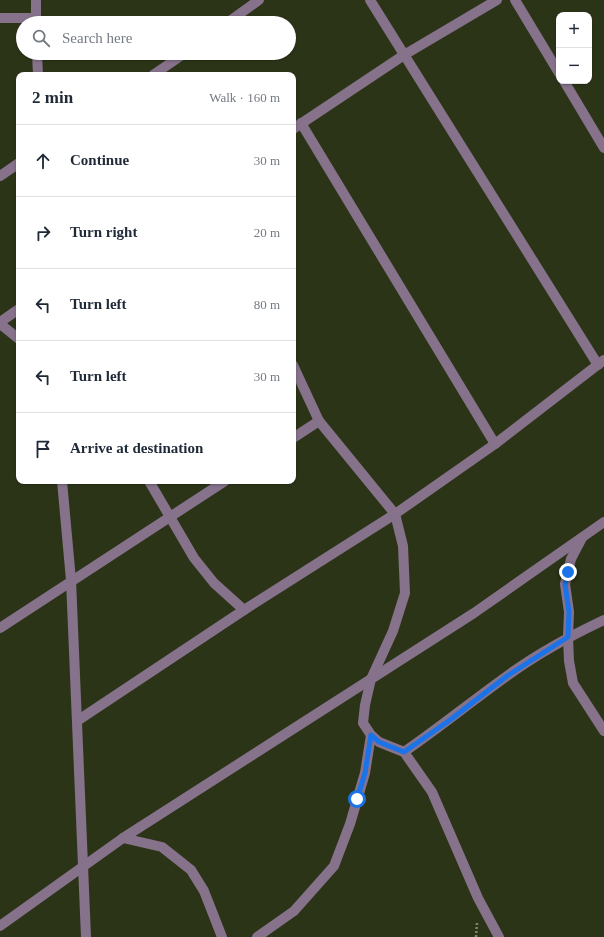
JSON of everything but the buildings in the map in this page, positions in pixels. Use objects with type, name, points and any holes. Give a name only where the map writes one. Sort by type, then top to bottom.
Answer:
[{"type":"street","points":[[36,0],[36,16]]},
{"type":"street","points":[[237,16],[259,0]]},
{"type":"street","points":[[77,721],[244,610],[395,514],[495,444],[601,362],[370,0]]},
{"type":"street","points":[[495,444],[297,126],[404,55],[497,0]]},
{"type":"street","points":[[515,0],[556,68]]},
{"type":"street","points":[[0,18],[16,19]]},
{"type":"street","points":[[37,60],[38,72]]},
{"type":"street","points":[[157,72],[175,60]]},
{"type":"street","points":[[566,84],[604,148]]},
{"type":"street","points":[[0,176],[16,165]]},
{"type":"street","points":[[16,311],[0,323],[16,336]]},
{"type":"street","points":[[296,371],[319,421],[395,514],[403,546],[405,593],[393,631],[371,679],[365,705],[363,723],[371,735],[379,742],[404,752],[432,792],[478,898],[499,937]]},
{"type":"street","points":[[296,436],[319,421]]},
{"type":"street","points":[[62,484],[71,580],[86,937]]},
{"type":"street","points":[[151,484],[194,558],[214,583],[244,610]]},
{"type":"street","points":[[0,628],[71,580],[220,484]]},
{"type":"street","points":[[0,926],[123,838],[474,613],[604,522]]},
{"type":"street","points":[[583,536],[571,559],[565,584],[569,612],[568,637],[573,683],[604,730]]},
{"type":"street","points":[[404,752],[450,720],[507,676],[568,637],[604,620]]},
{"type":"street","points":[[257,937],[294,911],[334,866],[350,824],[365,773],[371,735]]},
{"type":"street","points":[[123,838],[162,847],[191,870],[204,891],[222,937]]},
{"type":"route","points":[[357,799],[365,773],[371,735],[379,742],[404,752],[450,720],[507,676],[568,637],[569,612],[565,584],[568,572]]}]
